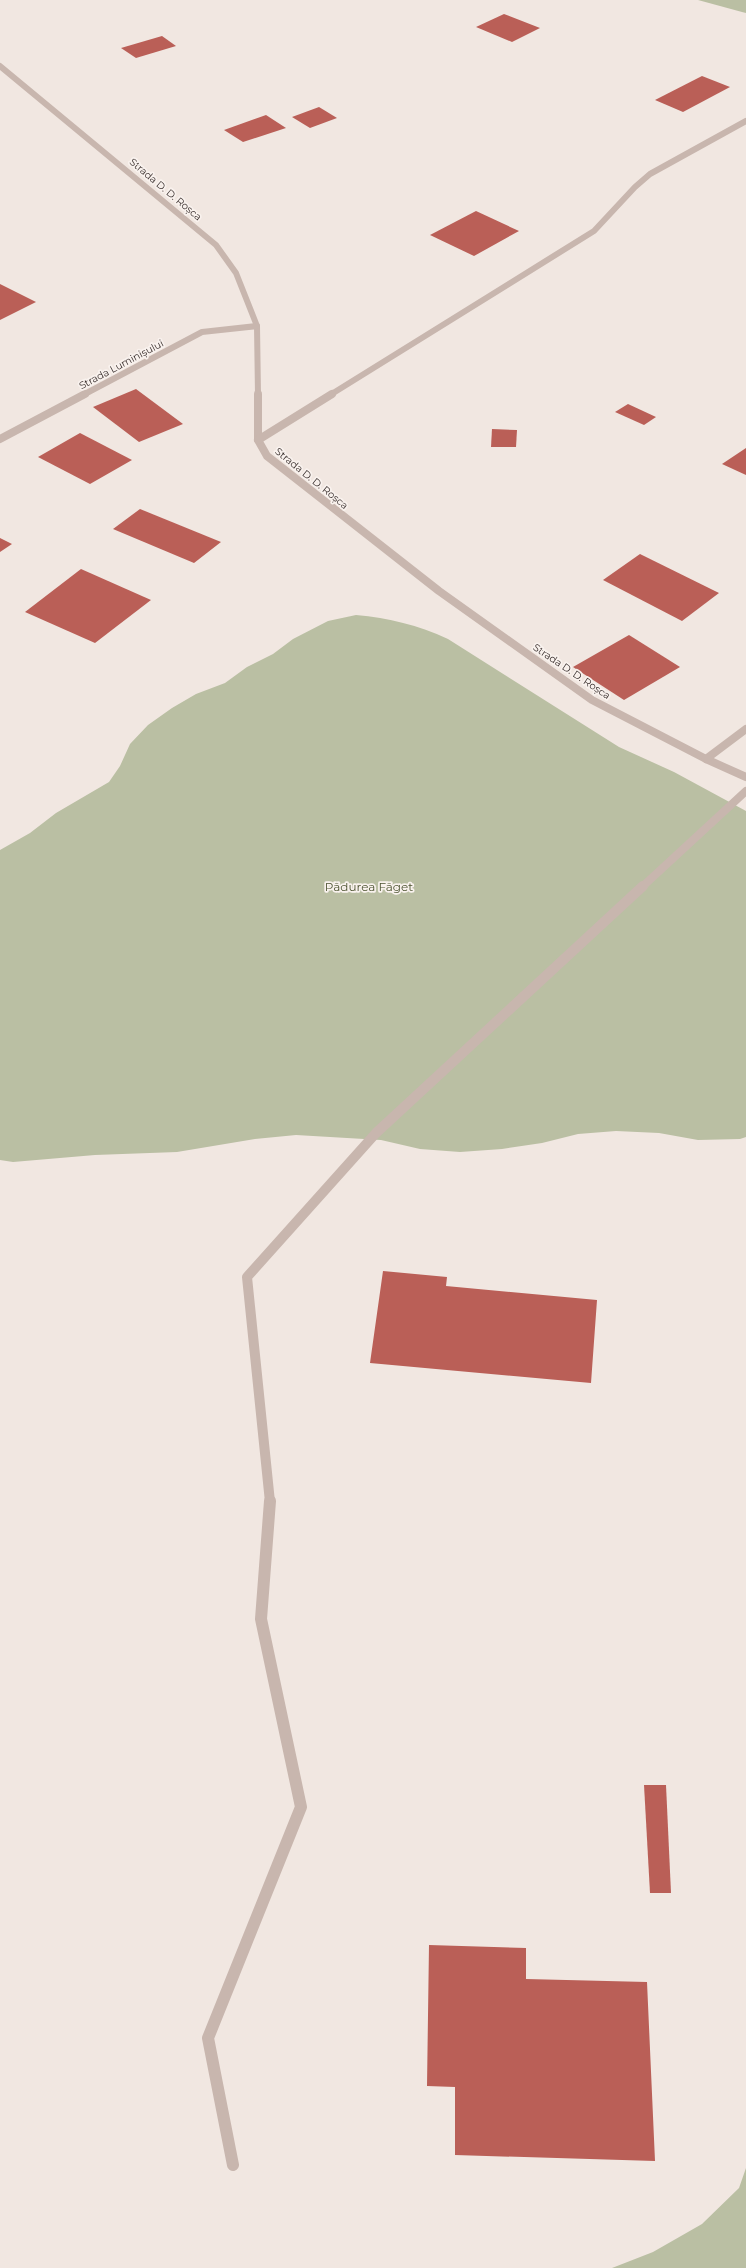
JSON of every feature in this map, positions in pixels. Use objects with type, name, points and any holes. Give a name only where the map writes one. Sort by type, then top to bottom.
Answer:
[{"type":"street","name":"Strada D. D. Roșca","points":[[0,66],[216,245],[236,273],[257,326],[258,440],[267,456],[439,590],[592,700],[706,760],[746,777]]},
{"type":"street","points":[[258,440],[594,231],[635,187],[650,174],[746,121]]},
{"type":"street","name":"Strada Luminișului","points":[[0,439],[202,332],[257,326]]},
{"type":"street","points":[[706,760],[746,729]]},
{"type":"street","points":[[233,2165],[208,2038],[301,1807],[261,1619],[270,1500],[247,1277],[376,1133],[746,791]]},
{"type":"green space","points":[[698,0],[746,0],[746,13],[742,12]]},
{"type":"green space","name":"Pădurea Făget","points":[[356,615],[403,623],[448,639],[619,747],[674,772],[746,811],[746,1137],[740,1139],[698,1140],[659,1133],[616,1131],[578,1134],[542,1143],[502,1149],[460,1152],[420,1149],[381,1140],[296,1135],[255,1139],[177,1152],[95,1155],[13,1162],[0,1160],[0,850],[30,833],[56,813],[109,782],[120,766],[130,744],[148,725],[172,708],[196,694],[225,683],[247,667],[273,654],[293,639],[328,621]]},
{"type":"green space","points":[[746,2168],[746,2268],[612,2268],[653,2252],[702,2224],[739,2188]]},
{"type":"building","points":[[504,14],[540,28],[512,42],[476,27]]},
{"type":"building","points":[[162,36],[176,46],[136,58],[121,48]]},
{"type":"building","points":[[702,76],[730,87],[683,112],[655,100]]},
{"type":"building","points":[[319,107],[337,118],[310,128],[292,117]]},
{"type":"building","points":[[266,115],[286,128],[243,142],[224,130]]},
{"type":"building","points":[[476,211],[519,231],[474,256],[430,235]]},
{"type":"building","points":[[0,284],[36,302],[0,320]]},
{"type":"building","points":[[136,389],[183,424],[139,442],[93,407]]},
{"type":"building","points":[[628,404],[656,417],[644,425],[615,412]]},
{"type":"building","points":[[492,429],[517,430],[516,447],[491,447]]},
{"type":"building","points":[[80,433],[132,460],[90,484],[38,457]]},
{"type":"building","points":[[746,448],[746,475],[722,464]]},
{"type":"building","points":[[140,509],[221,542],[194,563],[113,529]]},
{"type":"building","points":[[0,538],[12,544],[0,552]]},
{"type":"building","points":[[640,554],[719,593],[682,621],[603,580]]},
{"type":"building","points":[[81,569],[151,600],[95,643],[25,612]]},
{"type":"building","points":[[629,635],[680,667],[624,700],[573,667]]},
{"type":"building","points":[[383,1271],[447,1277],[446,1286],[597,1300],[591,1383],[370,1363]]},
{"type":"building","points":[[644,1785],[666,1785],[671,1893],[650,1893]]},
{"type":"building","points":[[429,1945],[526,1948],[526,1979],[647,1982],[655,2161],[455,2155],[455,2087],[427,2086]]}]
